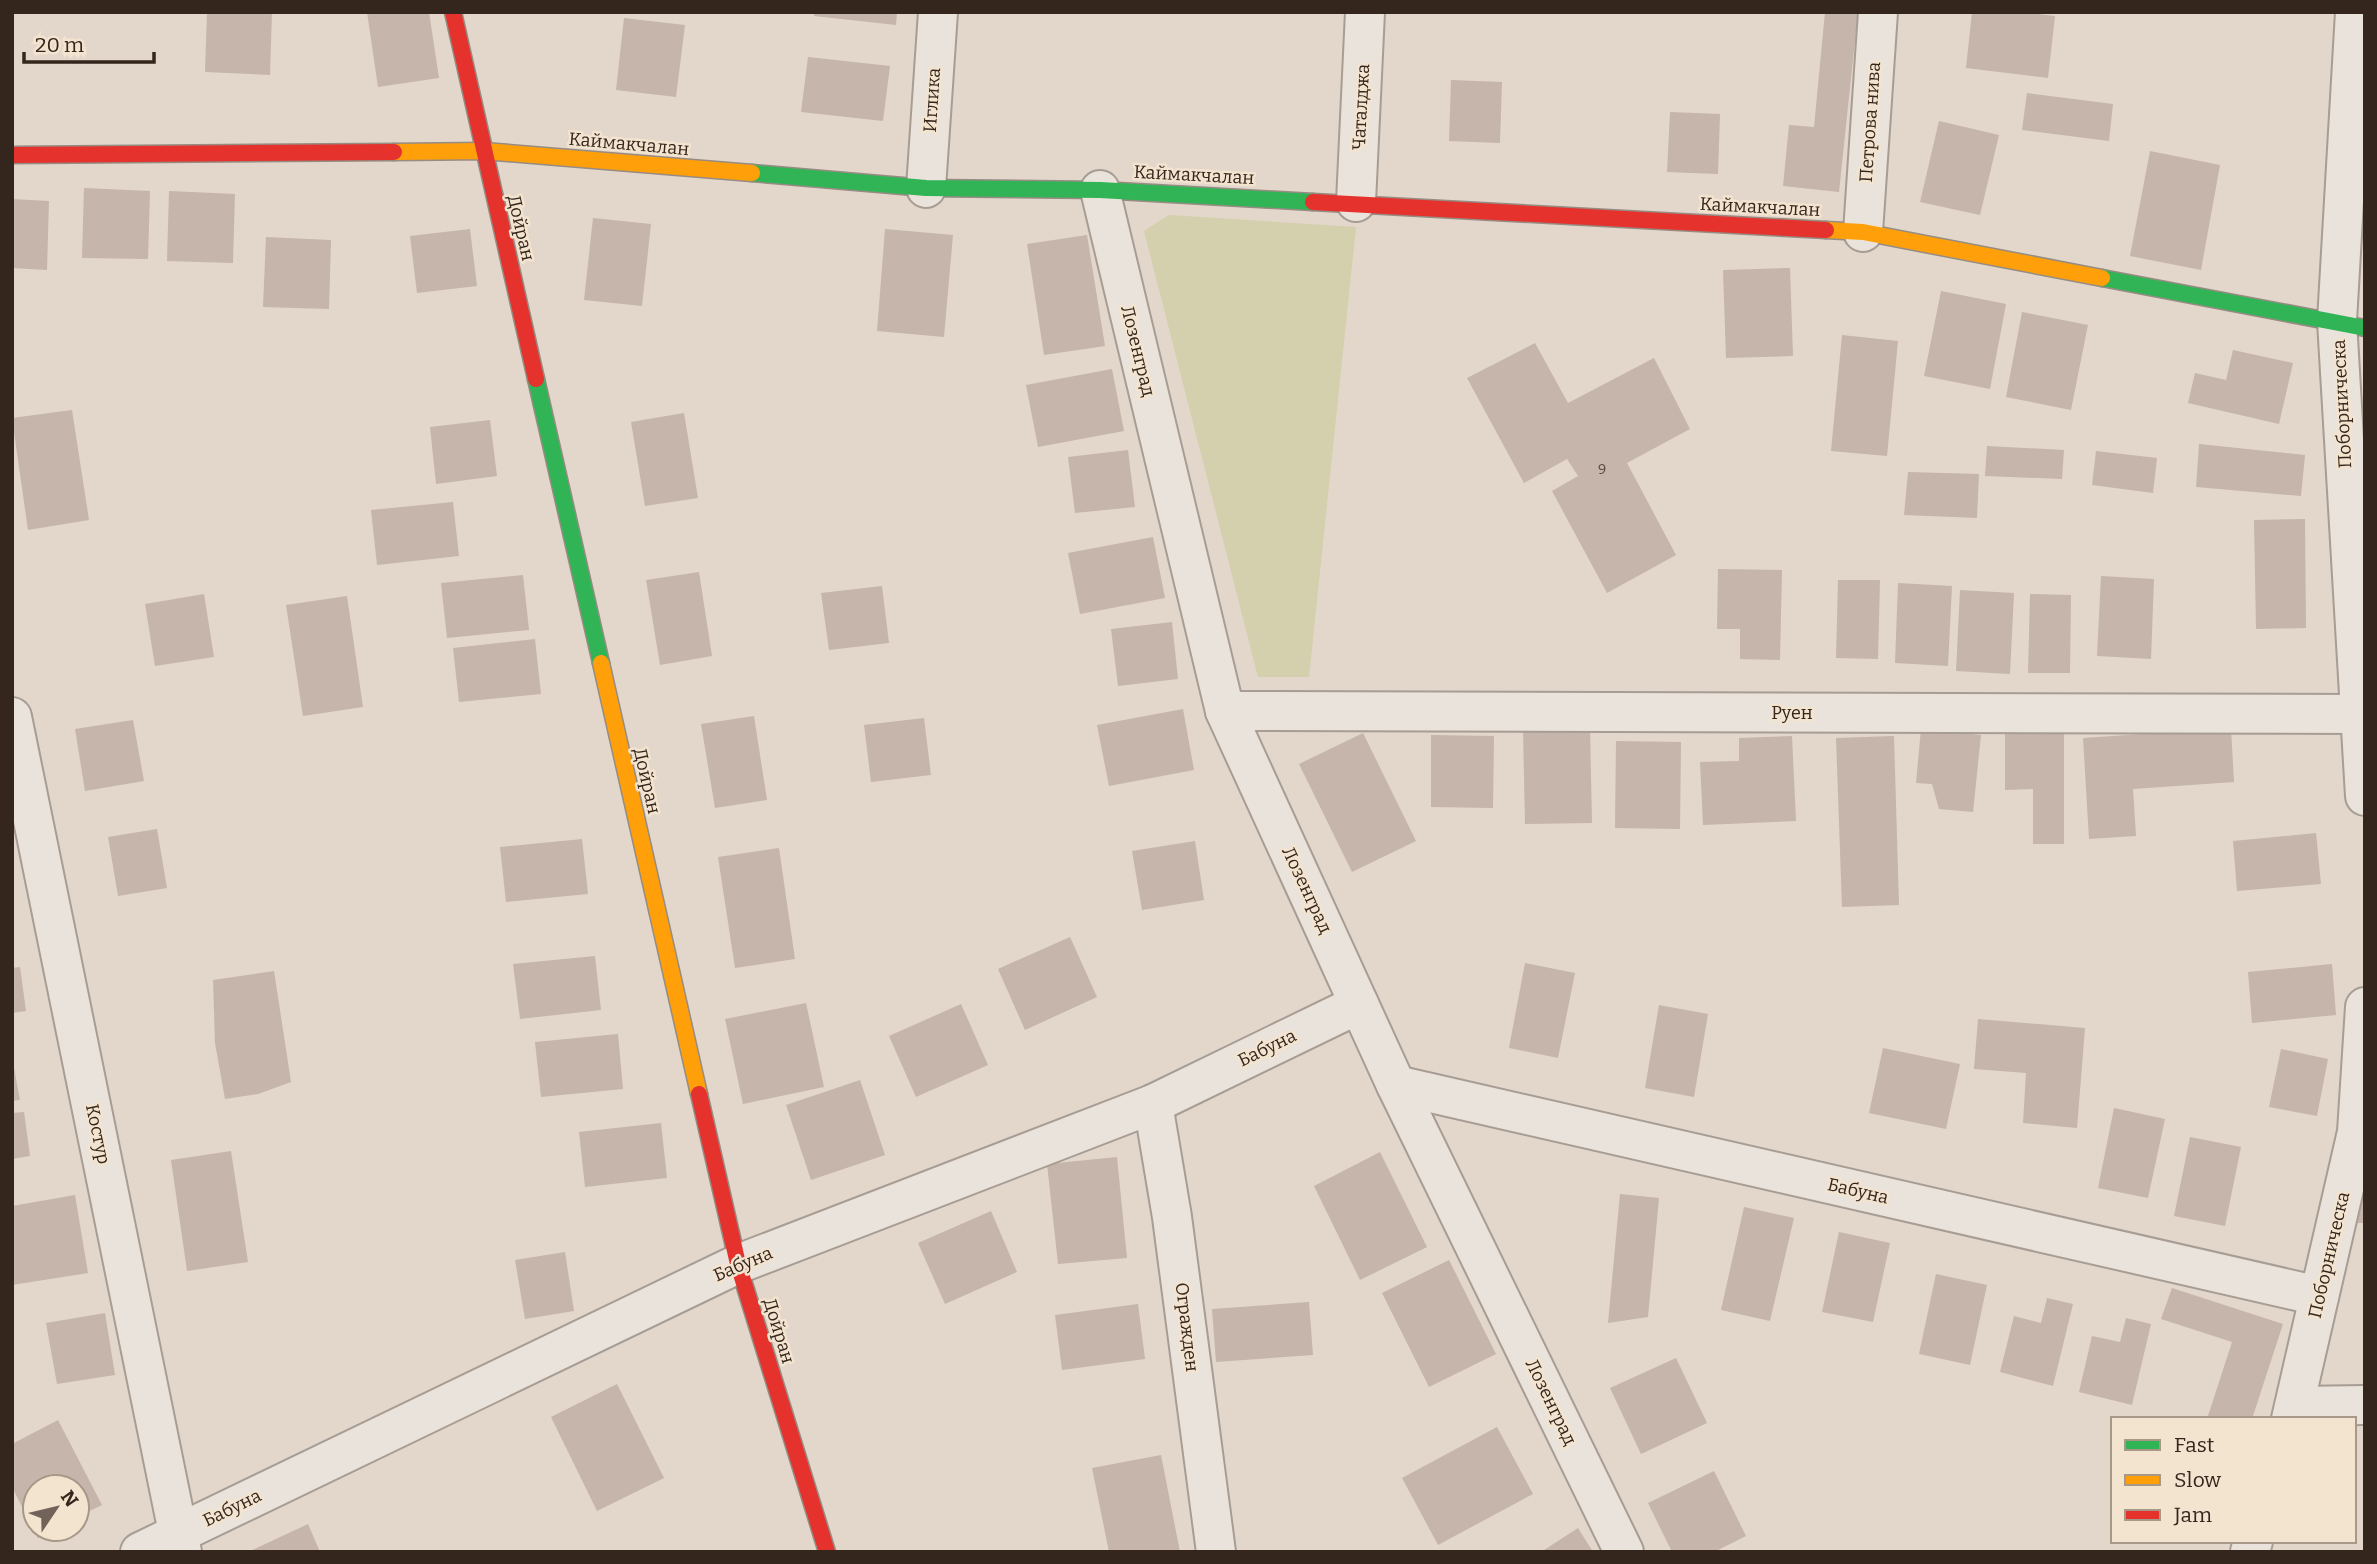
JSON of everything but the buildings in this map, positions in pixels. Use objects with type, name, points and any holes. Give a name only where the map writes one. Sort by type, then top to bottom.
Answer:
[{"type":"street","name":"Дойран","points":[[453,12],[738,1265],[827,1552]]},
{"type":"street","name":"Иглика","points":[[926,188],[938,12]]},
{"type":"street","name":"Чаталджа","points":[[1356,202],[1365,12]]},
{"type":"street","name":"Петрова нива","points":[[1863,232],[1878,12]]},
{"type":"street","name":"Поборническа","points":[[2355,12],[2351,325],[2359,714],[2365,796]]},
{"type":"street","name":"Каймакчалан","points":[[12,155],[484,151],[926,188],[1100,190],[1356,202],[1863,232],[2351,325]]},
{"type":"street","name":"Лозенград","points":[[1100,190],[1225,711],[1396,1085],[1623,1552]]},
{"type":"street","name":"Руен","points":[[1225,711],[2359,714]]},
{"type":"street","name":"Костур","points":[[12,717],[181,1543]]},
{"type":"street","name":"Бабуна","points":[[139,1552],[181,1543],[738,1265],[1153,1104],[1359,1004]]},
{"type":"street","name":"Поборническа","points":[[2293,1412],[2357,1132],[2365,1007]]},
{"type":"street","name":"Бабуна","points":[[1396,1085],[2319,1296]]},
{"type":"street","name":"Огражден","points":[[1153,1104],[1172,1217],[1216,1552]]},
{"type":"street","points":[[2293,1412],[2365,1405]]},
{"type":"shaded area","points":[[1169,215],[1356,227],[1309,677],[1258,677],[1144,231]]},
{"type":"traffic: fast","points":[[752,173],[926,188],[1100,190],[1313,202]]},
{"type":"traffic: fast","points":[[2102,278],[2365,328]]},
{"type":"traffic: fast","points":[[536,379],[601,663]]},
{"type":"traffic: slow","points":[[394,152],[484,151],[752,173]]},
{"type":"traffic: slow","points":[[1826,230],[1863,232],[2102,278]]},
{"type":"traffic: slow","points":[[601,663],[699,1094]]},
{"type":"traffic: jam","points":[[453,12],[536,379]]},
{"type":"traffic: jam","points":[[12,155],[394,152]]},
{"type":"traffic: jam","points":[[1313,202],[1826,230]]},
{"type":"traffic: jam","points":[[699,1094],[738,1264],[827,1552]]}]
